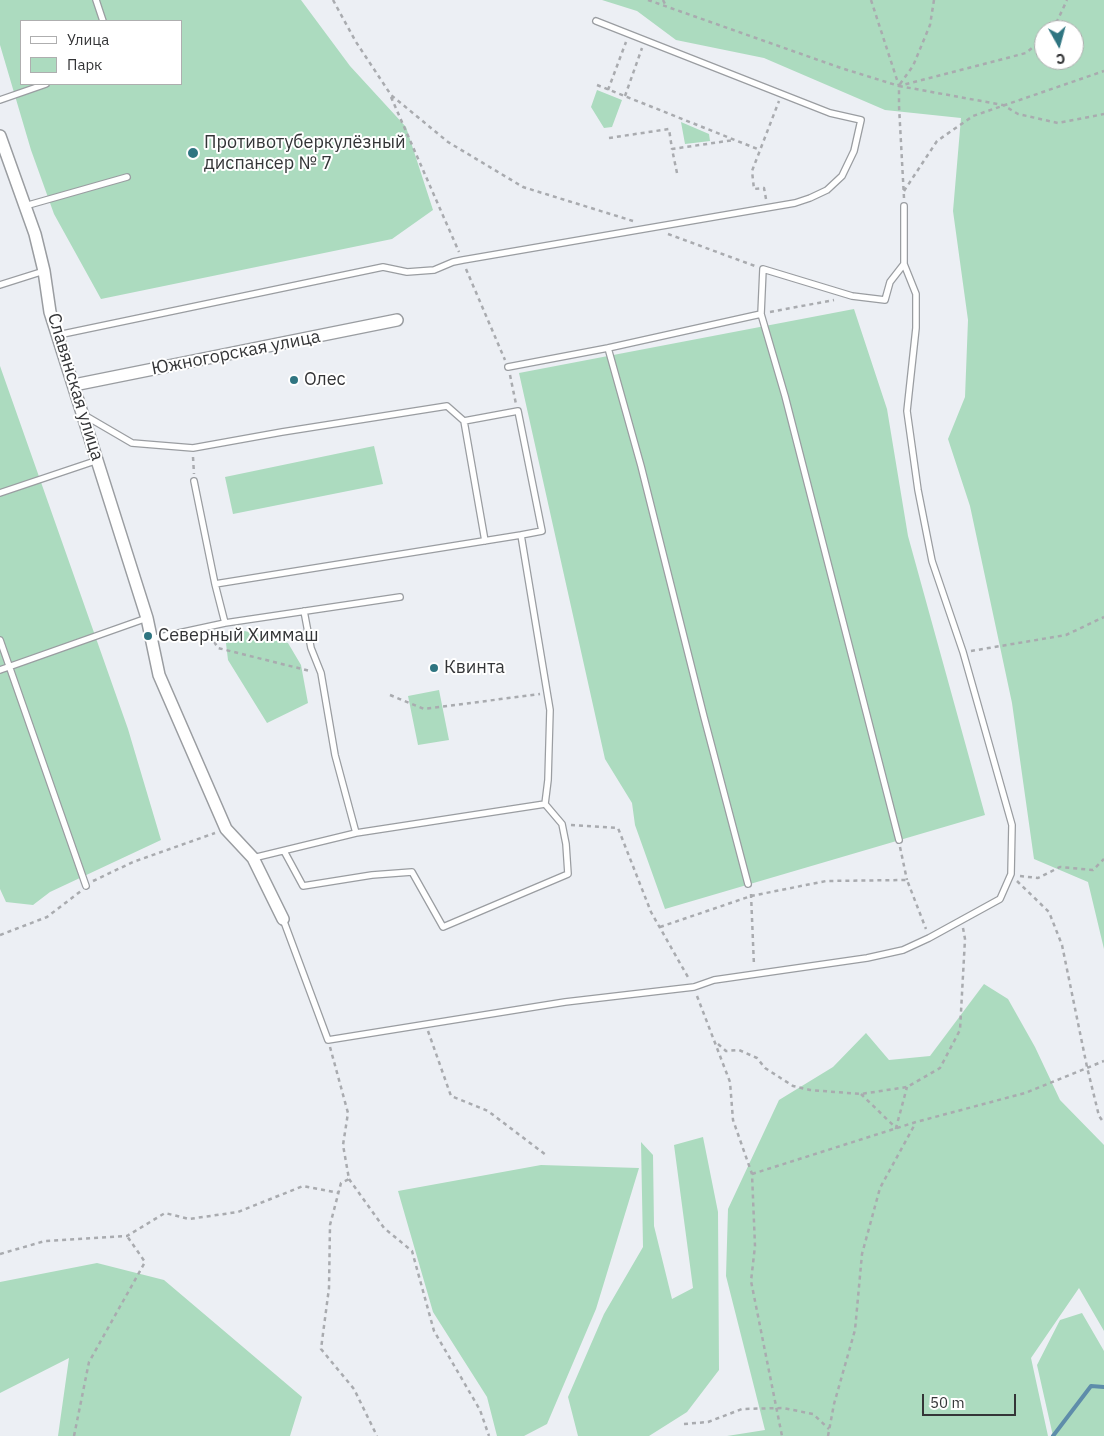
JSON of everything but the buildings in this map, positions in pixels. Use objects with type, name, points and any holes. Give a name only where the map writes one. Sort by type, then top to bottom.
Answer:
[{"type":"street","name":"Славянская улица","points":[[0,136],[35,234],[44,271],[50,312],[147,618],[159,674],[226,829],[253,858],[283,919]]},
{"type":"street","name":"Южногорская улица","points":[[74,385],[397,320]]},
{"type":"lane","points":[[96,0],[104,20]]},
{"type":"lane","points":[[58,335],[383,267],[407,272],[434,270],[463,260],[768,207],[810,198],[827,190],[842,176],[854,151],[861,120],[830,113],[596,21]]},
{"type":"lane","points":[[0,100],[43,85]]},
{"type":"lane","points":[[25,206],[128,176]]},
{"type":"lane","points":[[283,919],[328,1040],[564,1002],[694,987],[714,980],[867,958],[903,950],[1000,899],[1011,874],[1012,825],[963,652],[932,561],[918,490],[907,412],[916,328],[916,294],[904,264],[904,206]]},
{"type":"lane","points":[[899,840],[785,396],[761,314],[763,269],[852,296],[885,300],[890,282],[904,264]]},
{"type":"lane","points":[[0,285],[44,271]]},
{"type":"lane","points":[[508,367],[608,348],[761,314]]},
{"type":"lane","points":[[608,348],[748,884]]},
{"type":"lane","points":[[84,416],[132,443],[193,448],[448,406],[464,421],[485,540]]},
{"type":"lane","points":[[215,584],[542,531],[518,411],[464,421]]},
{"type":"lane","points":[[0,493],[98,460]]},
{"type":"lane","points":[[194,481],[225,623]]},
{"type":"lane","points":[[284,851],[303,886],[372,875],[412,872],[443,927],[568,874],[566,844],[562,824],[545,804],[548,780],[550,710],[521,535]]},
{"type":"lane","points":[[151,639],[225,623],[400,597]]},
{"type":"lane","points":[[304,611],[311,648],[321,673],[335,755],[356,833]]},
{"type":"lane","points":[[0,670],[147,618]]},
{"type":"lane","points":[[0,640],[86,886]]},
{"type":"lane","points":[[253,858],[356,833],[545,804]]},
{"type":"path","points":[[333,0],[356,42],[391,95],[508,367],[518,411]]},
{"type":"path","points":[[648,0],[840,68],[899,86],[1003,105],[1018,114],[1058,123],[1104,114]]},
{"type":"path","points":[[663,0],[666,6]]},
{"type":"path","points":[[871,0],[899,86],[904,206]]},
{"type":"path","points":[[899,86],[913,66],[930,25],[934,0]]},
{"type":"path","points":[[1058,20],[1067,0]]},
{"type":"path","points":[[608,90],[629,34]]},
{"type":"path","points":[[625,96],[645,41]]},
{"type":"path","points":[[899,86],[1026,53],[1034,46]]},
{"type":"path","points":[[904,192],[937,141],[973,116],[1104,71]]},
{"type":"path","points":[[597,86],[760,150]]},
{"type":"path","points":[[768,207],[764,188],[754,189],[752,171],[782,94]]},
{"type":"path","points":[[391,95],[448,142],[524,187],[650,228],[763,269]]},
{"type":"path","points":[[609,138],[669,129],[677,173]]},
{"type":"path","points":[[672,149],[735,140]]},
{"type":"path","points":[[761,314],[852,296]]},
{"type":"path","points":[[193,448],[194,481]]},
{"type":"path","points":[[963,652],[1066,635],[1104,617]]},
{"type":"path","points":[[204,628],[218,648],[321,673]]},
{"type":"path","points":[[390,695],[424,709],[548,693]]},
{"type":"path","points":[[562,824],[618,828],[651,912],[694,987],[717,1043],[730,1082],[733,1120],[752,1174],[755,1246],[751,1281],[782,1436]]},
{"type":"path","points":[[0,935],[47,916],[94,880],[133,862],[226,829]]},
{"type":"path","points":[[899,840],[907,880],[929,938]]},
{"type":"path","points":[[1011,874],[1038,878],[1060,867],[1093,870],[1104,859]]},
{"type":"path","points":[[1011,874],[1049,912],[1062,944],[1087,1067],[1099,1116],[1104,1123]]},
{"type":"path","points":[[660,927],[751,896],[826,881],[907,880]]},
{"type":"path","points":[[748,884],[751,896],[755,975]]},
{"type":"path","points":[[717,1043],[726,1051],[739,1050],[757,1058],[765,1068],[793,1086],[810,1090],[861,1094],[907,1087],[940,1068],[960,1030],[965,939],[961,920]]},
{"type":"path","points":[[425,1024],[451,1096],[488,1111],[546,1155]]},
{"type":"path","points":[[328,1040],[348,1113],[343,1145],[349,1179],[384,1228],[412,1251],[434,1331],[480,1410],[489,1436]]},
{"type":"path","points":[[752,1174],[916,1122],[1025,1093],[1104,1061]]},
{"type":"path","points":[[896,1128],[907,1087]]},
{"type":"path","points":[[861,1094],[896,1128]]},
{"type":"path","points":[[828,1436],[834,1404],[855,1330],[862,1254],[880,1188],[916,1122]]},
{"type":"path","points":[[349,1179],[341,1184],[330,1225],[329,1288],[321,1349],[354,1389],[377,1436]]},
{"type":"path","points":[[0,1254],[44,1241],[127,1236],[165,1213],[189,1219],[238,1212],[303,1186],[339,1193]]},
{"type":"path","points":[[74,1436],[89,1362],[145,1262],[127,1236]]},
{"type":"path","points":[[684,1424],[708,1422],[742,1410],[776,1408],[813,1414],[829,1429]]},
{"type":"green space","name":"Противотуберкулёзный диспансер № 7","points":[[0,0],[301,0],[350,66],[406,127],[433,210],[392,239],[101,299],[54,214],[31,150],[0,45]]},
{"type":"green space","points":[[602,0],[1104,0],[1104,949],[1088,882],[1034,859],[1012,703],[970,506],[948,439],[965,397],[968,320],[953,211],[961,118],[885,110],[764,58],[676,40],[637,11]]},
{"type":"green space","points":[[597,90],[622,100],[612,127],[604,128],[591,107]]},
{"type":"green space","points":[[681,122],[709,134],[710,141],[685,144]]},
{"type":"green space","points":[[854,309],[887,409],[908,536],[985,815],[665,909],[635,825],[632,803],[605,759],[519,373]]},
{"type":"green space","points":[[0,366],[128,729],[161,840],[50,892],[33,905],[6,902],[0,889]]},
{"type":"green space","points":[[374,446],[383,484],[233,514],[225,477]]},
{"type":"green space","points":[[245,631],[288,643],[301,665],[308,703],[267,723],[228,660],[225,635]]},
{"type":"green space","points":[[439,690],[449,740],[418,745],[408,696]]},
{"type":"green space","points":[[984,984],[1008,999],[1035,1047],[1060,1100],[1104,1145],[1104,1331],[1079,1288],[1031,1358],[1048,1436],[727,1436],[765,1430],[726,1276],[728,1209],[779,1100],[833,1067],[866,1033],[889,1060],[930,1056]]},
{"type":"green space","points":[[703,1137],[718,1212],[719,1370],[687,1412],[649,1436],[578,1436],[568,1397],[604,1314],[643,1247],[641,1142],[653,1155],[654,1226],[672,1299],[693,1288],[674,1145]]},
{"type":"green space","points":[[541,1165],[639,1168],[596,1309],[547,1424],[524,1436],[497,1436],[487,1397],[433,1312],[398,1191]]},
{"type":"green space","points":[[97,1263],[164,1280],[302,1397],[290,1436],[58,1436],[69,1358],[0,1393],[0,1282]]},
{"type":"green space","points":[[1082,1313],[1104,1351],[1104,1436],[1053,1436],[1037,1365],[1060,1320]]},
{"type":"waterway","points":[[1053,1436],[1091,1386],[1104,1387]]},
{"type":"place","name":"Противотуберкулёзный диспансер № 7","points":[[193,153]]},
{"type":"place","name":"Олес","points":[[294,380]]},
{"type":"place","name":"Северный Химмаш","points":[[148,636]]},
{"type":"place","name":"Квинта","points":[[434,668]]}]
